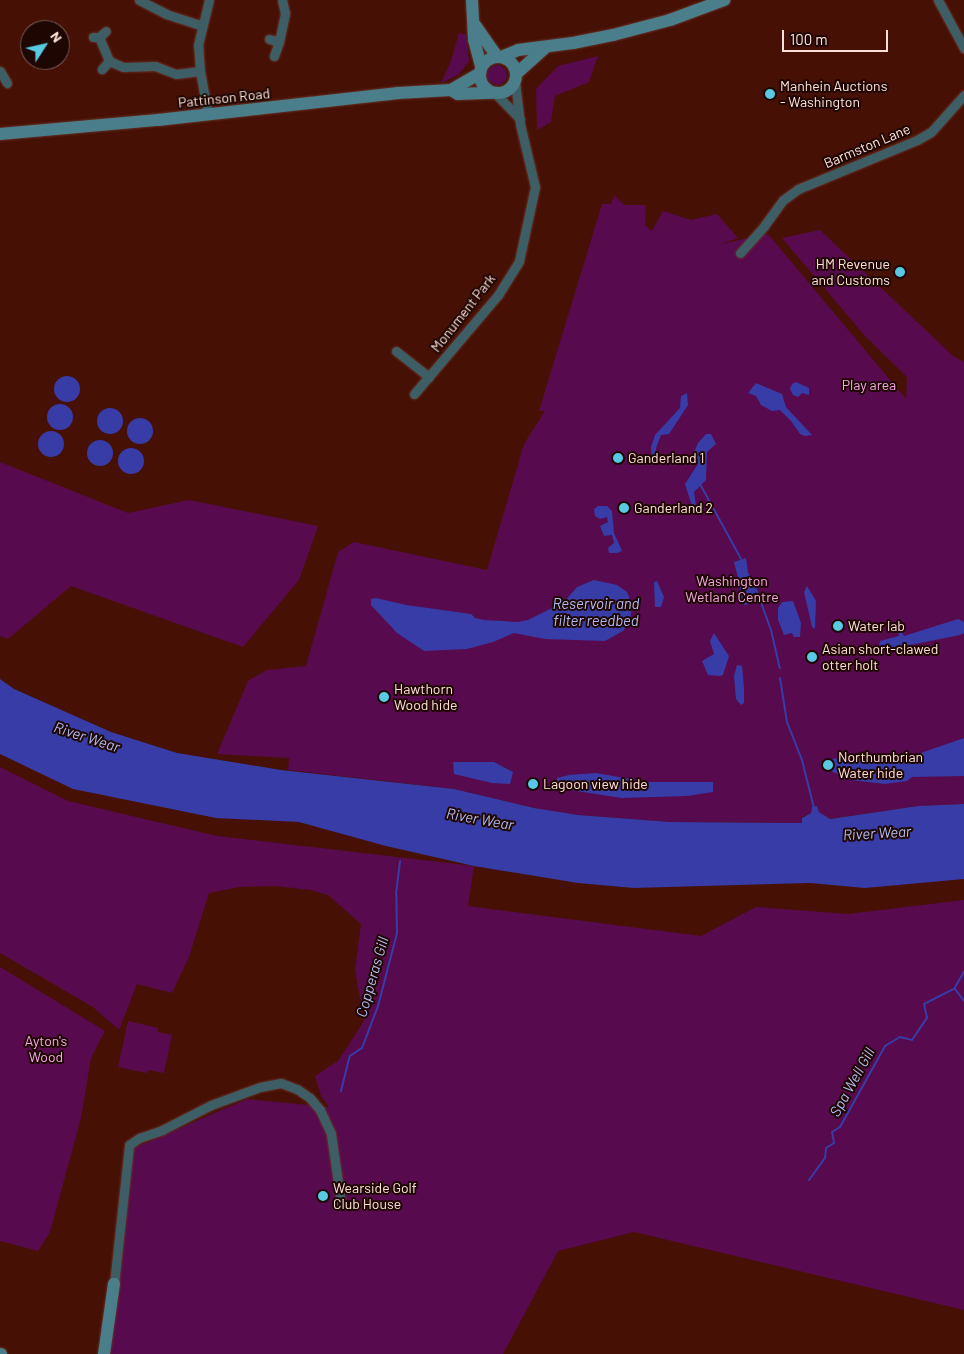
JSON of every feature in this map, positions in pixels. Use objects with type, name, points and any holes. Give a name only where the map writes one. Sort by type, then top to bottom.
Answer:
[{"type":"street","points":[[139,0],[166,14],[202,26]]},
{"type":"street","points":[[208,115],[200,71],[198,45],[209,0]]},
{"type":"street","points":[[274,56],[285,12],[282,0]]},
{"type":"street","points":[[472,0],[474,40],[482,85],[494,93],[520,119]]},
{"type":"street","points":[[480,70],[488,60],[518,50],[613,35],[670,20],[724,0]]},
{"type":"street","points":[[938,0],[964,48]]},
{"type":"street","points":[[474,22],[482,38],[499,57],[512,63],[516,78]]},
{"type":"street","points":[[99,35],[109,61],[123,66],[155,66],[176,74],[200,71]]},
{"type":"street","points":[[269,39],[279,42]]},
{"type":"street","points":[[494,93],[507,91],[516,78],[546,47]]},
{"type":"street","points":[[102,69],[109,61]]},
{"type":"street","name":"Pattinson Road","points":[[451,90],[480,70]]},
{"type":"street","points":[[0,71],[7,84]]},
{"type":"street","name":"Monument Park","points":[[414,394],[498,295],[519,261],[535,187],[520,119],[516,78]]},
{"type":"street","name":"Pattinson Road","points":[[0,134],[208,115],[398,92],[451,90],[458,94],[494,93]]},
{"type":"street","name":"Barmston Lane","points":[[740,253],[764,226],[772,211],[782,200],[798,189],[918,140],[931,132],[964,95]]},
{"type":"street","points":[[396,351],[429,377]]},
{"type":"street","points":[[104,1354],[114,1284],[129,1145],[139,1138],[162,1130],[211,1105],[260,1087],[281,1083],[297,1089],[310,1098],[320,1110],[331,1134],[341,1203]]},
{"type":"green space","points":[[459,33],[466,34],[469,61],[458,75],[441,83],[451,61]]},
{"type":"green space","points":[[598,56],[589,82],[555,96],[551,122],[537,130],[536,89],[558,66]]},
{"type":"green space","points":[[493,65],[501,65],[507,71],[507,79],[501,85],[493,85],[487,79],[487,71]]},
{"type":"green space","name":"Washington Wetland Centre","points":[[614,195],[624,205],[646,205],[645,225],[652,231],[663,211],[691,220],[717,214],[738,238],[721,244],[768,234],[906,399],[907,377],[865,336],[782,238],[820,230],[953,356],[964,362],[964,804],[918,806],[829,819],[819,812],[817,806],[812,807],[811,813],[802,817],[803,823],[670,822],[578,815],[534,808],[454,789],[288,770],[289,758],[217,754],[248,681],[267,670],[306,666],[338,552],[354,542],[487,570],[524,444],[545,411],[539,411],[602,204],[611,204]]},
{"type":"green space","points":[[0,462],[128,513],[189,500],[318,526],[299,580],[243,647],[71,586],[8,639],[0,636]]},
{"type":"green space","points":[[0,767],[68,801],[217,836],[474,866],[468,906],[701,936],[756,907],[848,914],[964,900],[964,1310],[634,1232],[558,1251],[503,1354],[110,1354],[118,1265],[134,1148],[247,1099],[329,1107],[321,1096],[315,1076],[338,1061],[364,1021],[355,970],[361,924],[328,895],[311,890],[275,886],[239,887],[209,893],[189,957],[172,993],[137,984],[119,1030],[93,1007],[0,953]]},
{"type":"green space","name":"Ayton's Wood","points":[[0,967],[105,1031],[91,1058],[81,1118],[50,1232],[38,1251],[0,1241]]},
{"type":"green space","points":[[128,1021],[158,1028],[158,1032],[172,1035],[164,1073],[148,1070],[147,1073],[118,1067]]},
{"type":"water","points":[[67,376],[76,380],[80,389],[76,398],[67,402],[58,398],[54,389],[58,380]]},
{"type":"water","points":[[796,382],[809,388],[809,395],[802,393],[798,397],[793,395],[790,389],[792,384]]},
{"type":"water","points":[[756,383],[782,394],[786,407],[812,435],[805,436],[800,434],[780,410],[772,411],[761,405],[756,396],[748,393]]},
{"type":"water","points":[[687,393],[688,405],[669,434],[661,435],[656,448],[655,464],[652,465],[651,447],[655,435],[680,408],[681,396]]},
{"type":"water","points":[[60,404],[69,408],[73,417],[69,426],[60,430],[51,426],[47,417],[51,408]]},
{"type":"water","points":[[110,408],[119,412],[123,421],[119,430],[110,434],[101,430],[97,421],[101,412]]},
{"type":"water","points":[[140,418],[149,422],[153,431],[149,440],[140,444],[131,440],[127,431],[131,422]]},
{"type":"water","points":[[51,431],[60,435],[64,444],[60,453],[51,457],[42,453],[38,444],[42,435]]},
{"type":"water","points":[[706,434],[711,434],[716,444],[707,452],[706,480],[694,492],[696,505],[692,506],[685,484],[698,464],[698,459],[693,460],[693,455],[698,443]]},
{"type":"water","points":[[100,440],[109,444],[113,453],[109,462],[100,466],[91,462],[87,453],[91,444]]},
{"type":"water","points":[[131,448],[140,452],[144,461],[140,470],[131,474],[122,470],[118,461],[122,452]]},
{"type":"water","points":[[598,506],[607,506],[612,511],[614,533],[622,551],[609,553],[608,548],[614,543],[612,535],[604,536],[600,526],[608,522],[607,517],[600,519],[595,516],[594,509]]},
{"type":"water","points":[[746,558],[748,573],[754,579],[756,589],[754,599],[756,602],[745,605],[739,600],[740,585],[734,562]]},
{"type":"water","name":"Reservoir and filter reedbed","points":[[594,580],[617,585],[627,592],[632,605],[630,622],[623,631],[605,641],[545,639],[514,633],[493,642],[467,649],[424,651],[397,633],[371,605],[371,599],[376,598],[406,605],[471,614],[475,618],[484,620],[518,622],[528,620],[564,602],[577,587]]},
{"type":"water","points":[[657,581],[664,597],[661,607],[655,607],[654,582]]},
{"type":"water","points":[[807,586],[816,601],[815,629],[812,627],[804,592]]},
{"type":"water","points":[[793,601],[801,623],[800,637],[794,637],[792,633],[784,635],[778,620],[778,608],[782,602]]},
{"type":"water","points":[[958,619],[964,622],[964,633],[960,635],[910,645],[883,648],[879,646],[880,641],[899,636],[898,631],[901,630],[904,636]]},
{"type":"water","points":[[714,633],[729,656],[723,675],[720,676],[708,675],[702,661],[714,654],[710,641]]},
{"type":"water","points":[[737,665],[742,666],[744,703],[741,705],[736,699],[734,676]]},
{"type":"water","name":"River Wear","points":[[0,679],[14,689],[111,732],[177,753],[281,770],[454,789],[534,808],[578,815],[670,822],[802,823],[802,818],[811,813],[812,807],[817,806],[819,812],[830,819],[918,806],[964,804],[964,879],[865,888],[810,883],[634,888],[578,883],[474,866],[386,846],[299,822],[216,818],[73,789],[0,754]]},
{"type":"water","points":[[964,738],[964,776],[912,777],[907,781],[885,784],[851,780],[831,771],[831,760],[836,758],[838,762],[855,758],[906,753],[915,755]]},
{"type":"water","points":[[453,762],[494,762],[513,772],[510,784],[492,783],[454,774]]},
{"type":"water","points":[[596,773],[647,782],[713,782],[713,792],[687,796],[622,798],[557,788],[557,778]]},
{"type":"waterway","points":[[700,484],[741,559]]},
{"type":"waterway","points":[[756,589],[771,630],[780,668]]},
{"type":"waterway","points":[[780,678],[787,722],[802,760],[814,808]]},
{"type":"waterway","name":"Copperas Gill","points":[[341,1091],[350,1056],[362,1048],[378,1006],[397,933],[396,894],[400,861]]},
{"type":"waterway","name":"Spa Well Gill","points":[[809,1180],[825,1158],[826,1148],[834,1143],[832,1132],[840,1127],[885,1046],[900,1037],[912,1040],[927,1018],[924,1004],[954,989],[964,972]]},
{"type":"waterway","points":[[955,989],[964,1001]]},
{"type":"place","name":"Manhein Auctions - Washington","points":[[770,94]]},
{"type":"place","name":"HM Revenue and Customs","points":[[900,272]]},
{"type":"place","name":"Ganderland 1","points":[[618,458]]},
{"type":"place","name":"Ganderland 2","points":[[624,508]]},
{"type":"place","name":"Water lab","points":[[838,626]]},
{"type":"place","name":"Asian short-clawed otter holt","points":[[812,657]]},
{"type":"place","name":"Hawthorn Wood hide","points":[[384,697]]},
{"type":"place","name":"Northumbrian Water hide","points":[[828,765]]},
{"type":"place","name":"Lagoon view hide","points":[[533,784]]},
{"type":"place","name":"Wearside Golf Club House","points":[[323,1196]]},
{"type":"park label","name":"Play area","points":[[869,385]]}]
